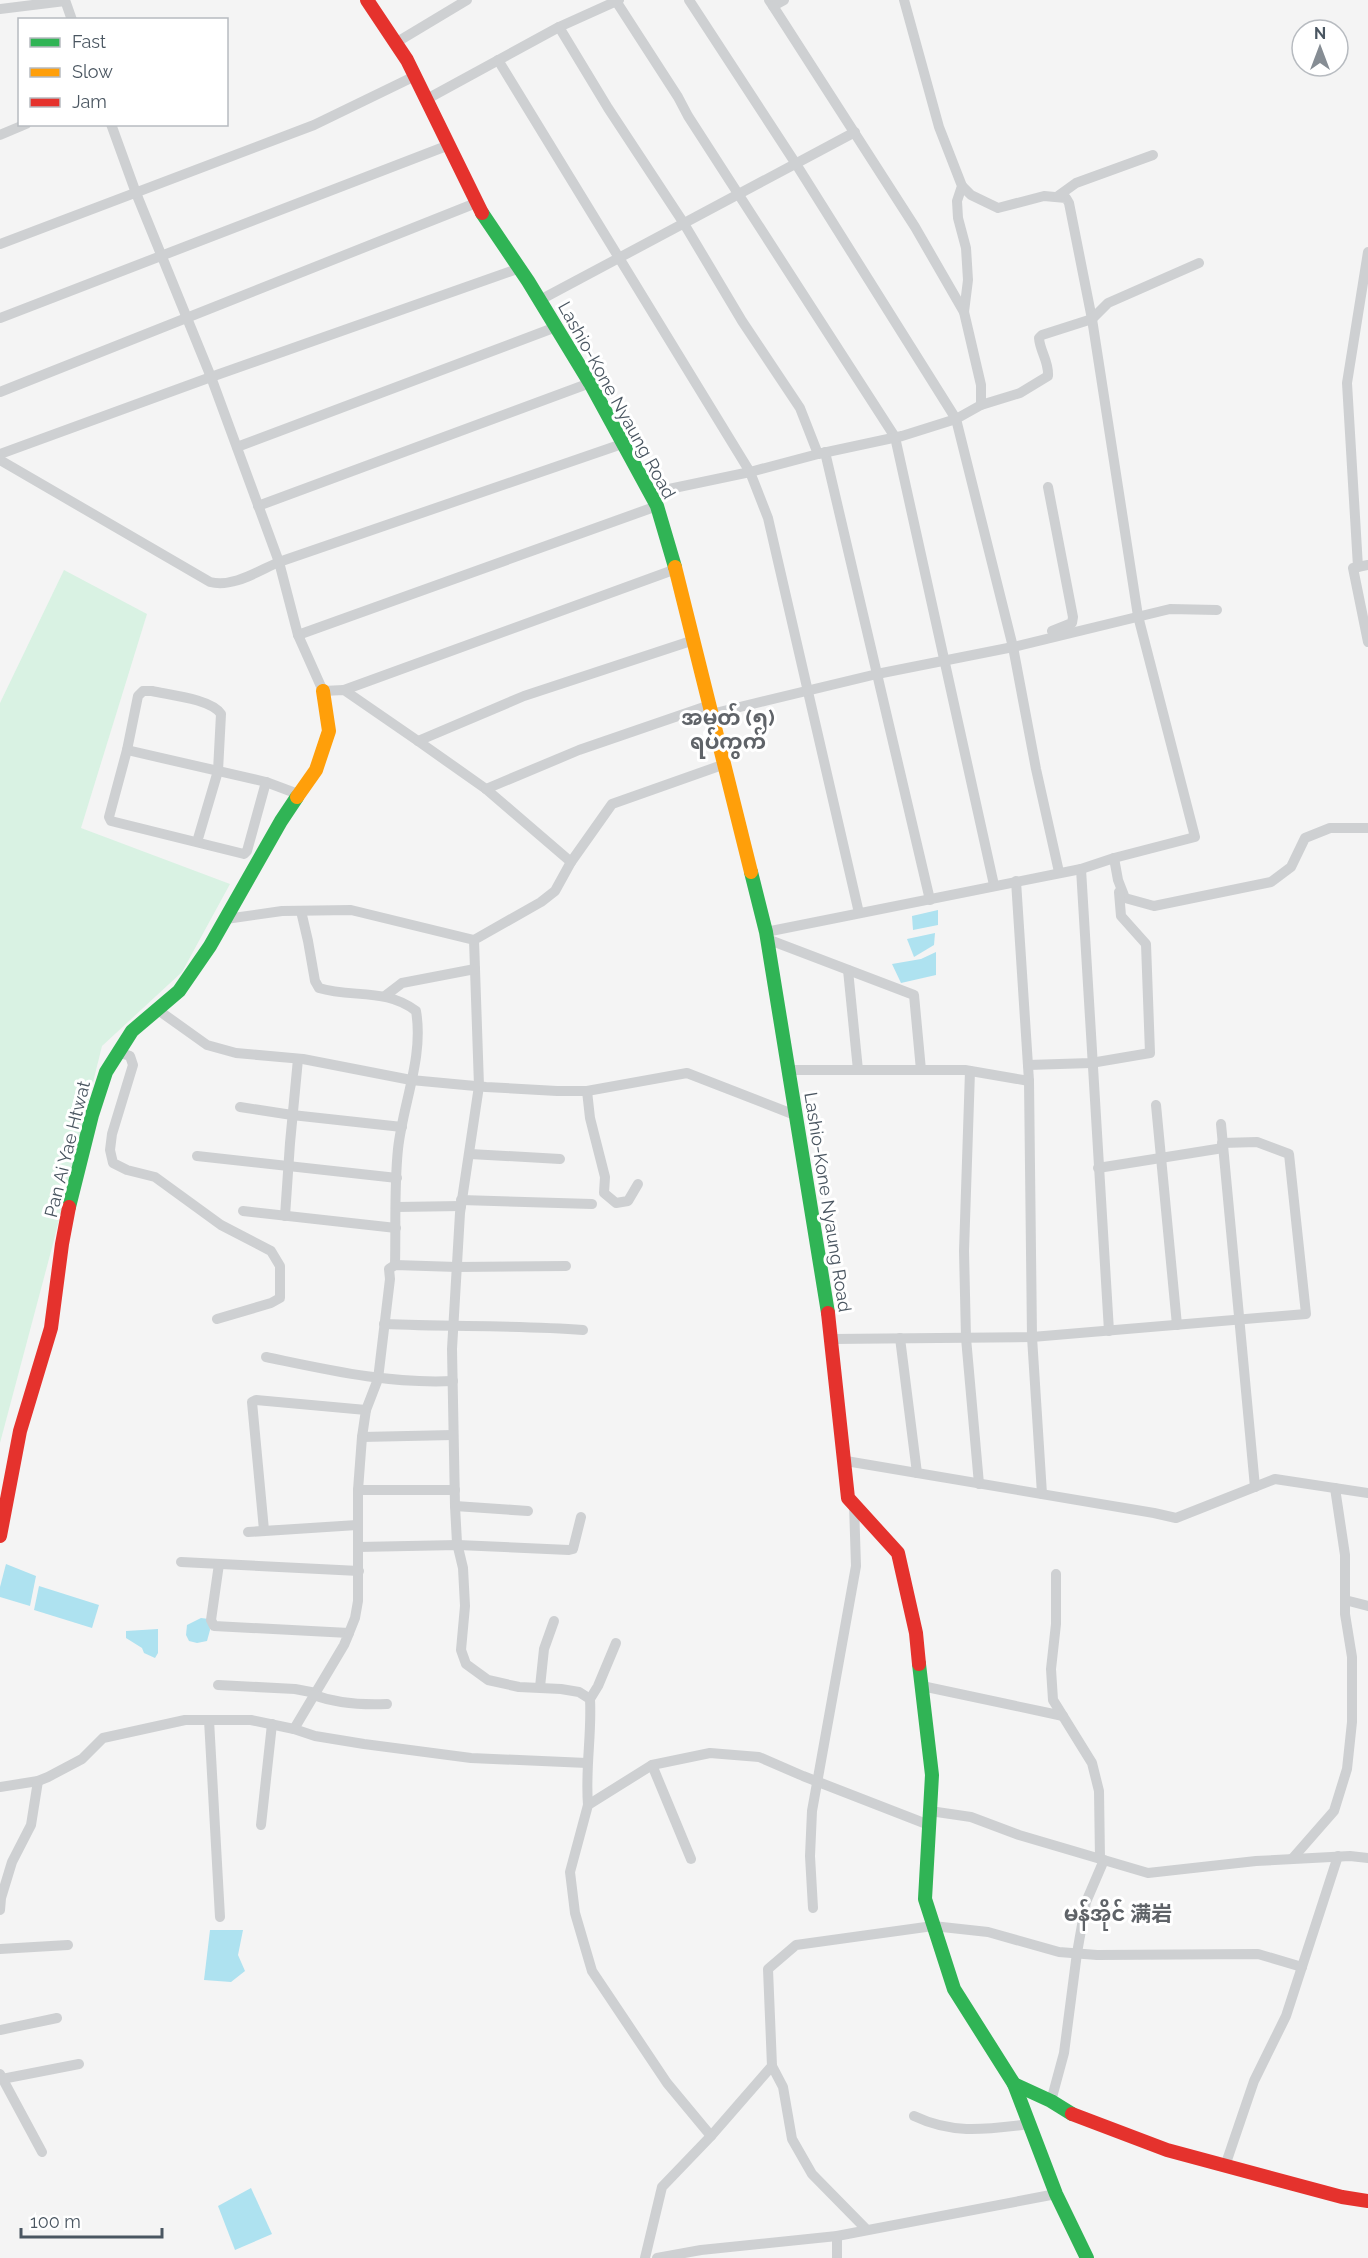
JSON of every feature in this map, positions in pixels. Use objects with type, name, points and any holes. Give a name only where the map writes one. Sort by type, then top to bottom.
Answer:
[{"type":"main road","name":"Lashio-Kone Nyaung Road","points":[[366,0],[397,42],[476,202],[520,268],[590,383],[657,506],[676,569],[767,935],[832,1339],[848,1498],[898,1553],[916,1633],[932,1775],[925,1899],[954,1989],[1014,2085],[1056,2194],[1088,2258]]},
{"type":"main road","name":"Pan Ai Yae Htwat","points":[[0,1536],[20,1431],[51,1328],[62,1244],[76,1178],[106,1072],[132,1031],[179,991],[210,946],[298,794],[316,770],[329,731],[323,691]]},
{"type":"main road","points":[[1014,2085],[1051,2101],[1072,2114],[1167,2150],[1342,2197],[1368,2201]]},
{"type":"street","points":[[397,42],[467,0]]},
{"type":"street","points":[[427,99],[559,27],[618,0],[738,194],[895,437],[994,885]]},
{"type":"street","points":[[689,0],[796,164],[956,419],[1013,647],[1036,769],[1059,872]]},
{"type":"street","points":[[784,0],[771,3],[915,227],[964,312],[981,385],[981,405]]},
{"type":"street","points":[[767,935],[859,913],[1081,869],[1195,837],[1138,616],[1092,319],[1069,203],[1066,198],[1044,196],[998,208],[971,195],[962,186],[939,127],[904,0]]},
{"type":"street","points":[[0,9],[65,1],[71,18]]},
{"type":"street","points":[[559,27],[608,108],[683,222],[742,321],[800,408],[822,453],[878,674],[930,900]]},
{"type":"street","points":[[498,60],[750,472],[768,518],[859,913]]},
{"type":"street","points":[[0,244],[314,124],[415,76]]},
{"type":"street","points":[[0,135],[21,126]]},
{"type":"street","points":[[112,126],[136,193],[211,377],[279,562],[298,635],[323,691],[344,690],[676,569]]},
{"type":"street","points":[[540,300],[855,132]]},
{"type":"street","points":[[0,318],[448,145]]},
{"type":"street","points":[[1058,196],[1076,183],[1153,155]]},
{"type":"street","points":[[962,186],[957,201],[958,218],[966,248],[968,280],[964,312]]},
{"type":"street","points":[[0,392],[476,202]]},
{"type":"street","points":[[1368,252],[1347,383],[1363,566],[1353,568],[1368,642]]},
{"type":"street","points":[[650,493],[750,472],[895,437],[956,419],[981,405],[1020,393],[1048,375],[1047,360],[1039,345],[1039,338],[1042,335],[1092,319],[1108,303],[1199,263]]},
{"type":"street","points":[[0,454],[520,268]]},
{"type":"street","points":[[237,447],[556,327]]},
{"type":"street","points":[[258,506],[590,383]]},
{"type":"street","points":[[0,460],[210,582],[229,583],[279,562],[622,444]]},
{"type":"street","points":[[1013,647],[1030,637],[1072,623],[1073,617],[1048,487]]},
{"type":"street","points":[[298,635],[657,506]]},
{"type":"street","points":[[486,789],[579,750],[710,709],[807,692],[878,674],[1013,647],[1170,609],[1217,610]]},
{"type":"street","points":[[418,741],[524,696],[694,640]]},
{"type":"street","points":[[344,690],[486,789],[572,862]]},
{"type":"street","points":[[197,842],[218,771],[221,714],[217,707],[152,691],[143,691],[138,696],[127,750],[109,817],[111,821],[244,854],[247,851],[266,782]]},
{"type":"street","points":[[127,750],[266,782],[298,794]]},
{"type":"street","points":[[226,919],[282,911],[351,909],[474,940],[541,902],[555,891],[612,804],[725,764]]},
{"type":"street","points":[[1118,880],[1125,898],[1154,906],[1271,882],[1291,867],[1305,838],[1330,828],[1368,828]]},
{"type":"street","points":[[1028,1065],[1092,1063],[1150,1053],[1146,944],[1121,916],[1114,858]]},
{"type":"street","points":[[1081,869],[1109,1331]]},
{"type":"street","points":[[1016,881],[1029,1081],[1032,1337],[1042,1494]]},
{"type":"street","points":[[301,911],[309,941],[315,981],[319,988],[385,996],[404,1002],[416,1011],[415,1061],[398,1148],[395,1265]]},
{"type":"street","points":[[767,935],[848,970],[914,994],[921,1070]]},
{"type":"street","points":[[474,940],[479,1086],[461,1203],[452,1349],[455,1410],[453,1435],[455,1506],[465,1606],[461,1650],[466,1664],[488,1680],[519,1687],[579,1692],[590,1699]]},
{"type":"street","points":[[385,996],[402,983],[475,969]]},
{"type":"street","points":[[848,970],[858,1070]]},
{"type":"street","points":[[158,1010],[207,1045],[236,1053],[298,1059],[411,1080],[557,1091],[587,1091],[687,1073],[795,1115]]},
{"type":"street","points":[[118,1052],[130,1056],[133,1065],[112,1134],[110,1150],[113,1163],[127,1170],[155,1177],[221,1225],[271,1251],[280,1266],[280,1298],[271,1303],[217,1319]]},
{"type":"street","points":[[285,1216],[298,1059]]},
{"type":"street","points":[[788,1070],[970,1071],[1029,1081]]},
{"type":"street","points":[[970,1071],[964,1251],[966,1338],[980,1484]]},
{"type":"street","points":[[587,1091],[590,1118],[605,1177],[604,1193],[616,1203],[628,1201],[638,1184]]},
{"type":"street","points":[[1156,1105],[1177,1325]]},
{"type":"street","points":[[240,1107],[402,1127]]},
{"type":"street","points":[[1221,1124],[1255,1487]]},
{"type":"street","points":[[832,1339],[1032,1337],[1306,1314],[1289,1154],[1257,1142],[1223,1145],[1098,1168]]},
{"type":"street","points":[[470,1154],[560,1159]]},
{"type":"street","points":[[197,1156],[398,1178]]},
{"type":"street","points":[[397,1206],[461,1203],[592,1204]]},
{"type":"street","points":[[243,1211],[396,1228]]},
{"type":"street","points":[[294,1729],[344,1645],[355,1618],[358,1601],[357,1525],[362,1437],[366,1410],[378,1379],[389,1269],[395,1265],[566,1266]]},
{"type":"street","points":[[384,1324],[455,1327],[533,1326],[583,1330]]},
{"type":"street","points":[[900,1338],[917,1473]]},
{"type":"street","points":[[266,1357],[378,1379],[453,1381]]},
{"type":"street","points":[[264,1530],[252,1402],[256,1400],[366,1410]]},
{"type":"street","points":[[362,1437],[453,1435]]},
{"type":"street","points":[[846,1461],[1176,1518],[1275,1479],[1368,1493]]},
{"type":"street","points":[[1292,1859],[1334,1811],[1347,1769],[1352,1722],[1352,1658],[1345,1614],[1345,1555],[1335,1488]]},
{"type":"street","points":[[358,1490],[455,1490]]},
{"type":"street","points":[[813,1908],[810,1856],[812,1811],[819,1782],[838,1655],[856,1566],[854,1504]]},
{"type":"street","points":[[455,1506],[528,1510]]},
{"type":"street","points":[[358,1547],[458,1545],[573,1549],[580,1516]]},
{"type":"street","points":[[248,1532],[357,1525]]},
{"type":"street","points":[[181,1562],[359,1571]]},
{"type":"street","points":[[219,1564],[211,1620],[214,1626],[349,1633]]},
{"type":"street","points":[[1051,2101],[1064,2054],[1086,1902],[1102,1860],[1099,1791],[1092,1763],[1053,1700],[1051,1669],[1056,1624],[1056,1574]]},
{"type":"street","points":[[1345,1599],[1368,1605]]},
{"type":"street","points":[[540,1687],[544,1648],[554,1620]]},
{"type":"street","points":[[616,1643],[590,1699],[586,1781],[588,1805],[570,1872],[575,1912],[592,1971],[668,2083],[711,2136]]},
{"type":"street","points":[[218,1685],[296,1689],[330,1701],[387,1704]]},
{"type":"street","points":[[922,1686],[1063,1716]]},
{"type":"street","points":[[0,1787],[38,1781],[82,1759],[103,1738],[184,1719],[251,1720],[315,1736],[471,1758],[587,1763]]},
{"type":"street","points":[[209,1720],[220,1917]]},
{"type":"street","points":[[261,1825],[272,1724]]},
{"type":"street","points":[[588,1805],[652,1765],[710,1753],[759,1757],[929,1825]]},
{"type":"street","points":[[652,1765],[691,1859]]},
{"type":"street","points":[[0,1910],[1,1898],[12,1862],[29,1833],[38,1781]]},
{"type":"street","points":[[930,1811],[971,1817],[1019,1835],[1148,1873],[1292,1859],[1338,1856],[1368,1858]]},
{"type":"street","points":[[1225,2166],[1254,2081],[1286,2016],[1338,1856]]},
{"type":"street","points":[[866,2229],[812,2174],[792,2139],[783,2087],[772,2066],[768,1969],[796,1945],[933,1926],[988,1932],[1059,1952],[1097,1955],[1258,1954],[1302,1968]]},
{"type":"street","points":[[0,1950],[68,1945]]},
{"type":"street","points":[[0,2030],[57,2018]]},
{"type":"street","points":[[42,2152],[1,2077],[79,2064]]},
{"type":"street","points":[[645,2258],[662,2187],[711,2136],[772,2066]]},
{"type":"street","points":[[914,2116],[930,2124],[975,2131],[1030,2124]]},
{"type":"street","points":[[657,2258],[701,2250],[837,2236],[1056,2194]]},
{"type":"street","points":[[837,2236],[837,2258]]},
{"type":"green space","points":[[64,570],[147,614],[81,828],[230,884],[182,972],[102,1046],[0,1443],[0,703]]},
{"type":"water","points":[[938,910],[938,925],[913,930],[912,916]]},
{"type":"water","points":[[935,933],[934,945],[914,957],[907,939]]},
{"type":"water","points":[[936,952],[936,975],[901,983],[892,964],[921,959]]},
{"type":"water","points":[[6,1564],[36,1576],[30,1606],[0,1597]]},
{"type":"water","points":[[39,1586],[99,1605],[92,1628],[34,1610]]},
{"type":"water","points":[[201,1618],[209,1619],[210,1630],[207,1641],[197,1643],[189,1641],[186,1635],[187,1625]]},
{"type":"water","points":[[158,1629],[158,1653],[155,1658],[144,1653],[142,1648],[126,1638],[126,1631]]},
{"type":"water","points":[[210,1930],[243,1930],[238,1955],[245,1971],[231,1982],[204,1980]]},
{"type":"water","points":[[251,2188],[272,2234],[235,2250],[218,2206]]},
{"type":"traffic: fast","points":[[482,213],[528,281],[590,383],[657,506],[675,567]]},
{"type":"traffic: fast","points":[[69,1207],[92,1115],[106,1072],[132,1031],[179,991],[210,946],[297,797]]},
{"type":"traffic: fast","points":[[751,872],[766,932],[828,1313]]},
{"type":"traffic: fast","points":[[919,1664],[932,1775],[925,1899],[954,1989],[1014,2084],[1051,2101],[1072,2114]]},
{"type":"traffic: fast","points":[[1014,2084],[1056,2194],[1087,2258]]},
{"type":"traffic: slow","points":[[675,567],[751,872]]},
{"type":"traffic: slow","points":[[297,797],[316,770],[329,731],[323,691]]},
{"type":"traffic: jam","points":[[367,0],[407,60],[482,213]]},
{"type":"traffic: jam","points":[[0,1536],[20,1431],[51,1328],[69,1207]]},
{"type":"traffic: jam","points":[[828,1313],[848,1498],[898,1553],[916,1633],[919,1664]]},
{"type":"traffic: jam","points":[[1072,2114],[1167,2150],[1342,2197],[1368,2201]]},
{"type":"district","name":"အမှတ် (၅) ရပ်ကွက်","points":[[728,729]]},
{"type":"district","name":"မန်အိုင် 满岩","points":[[1118,1913]]}]
